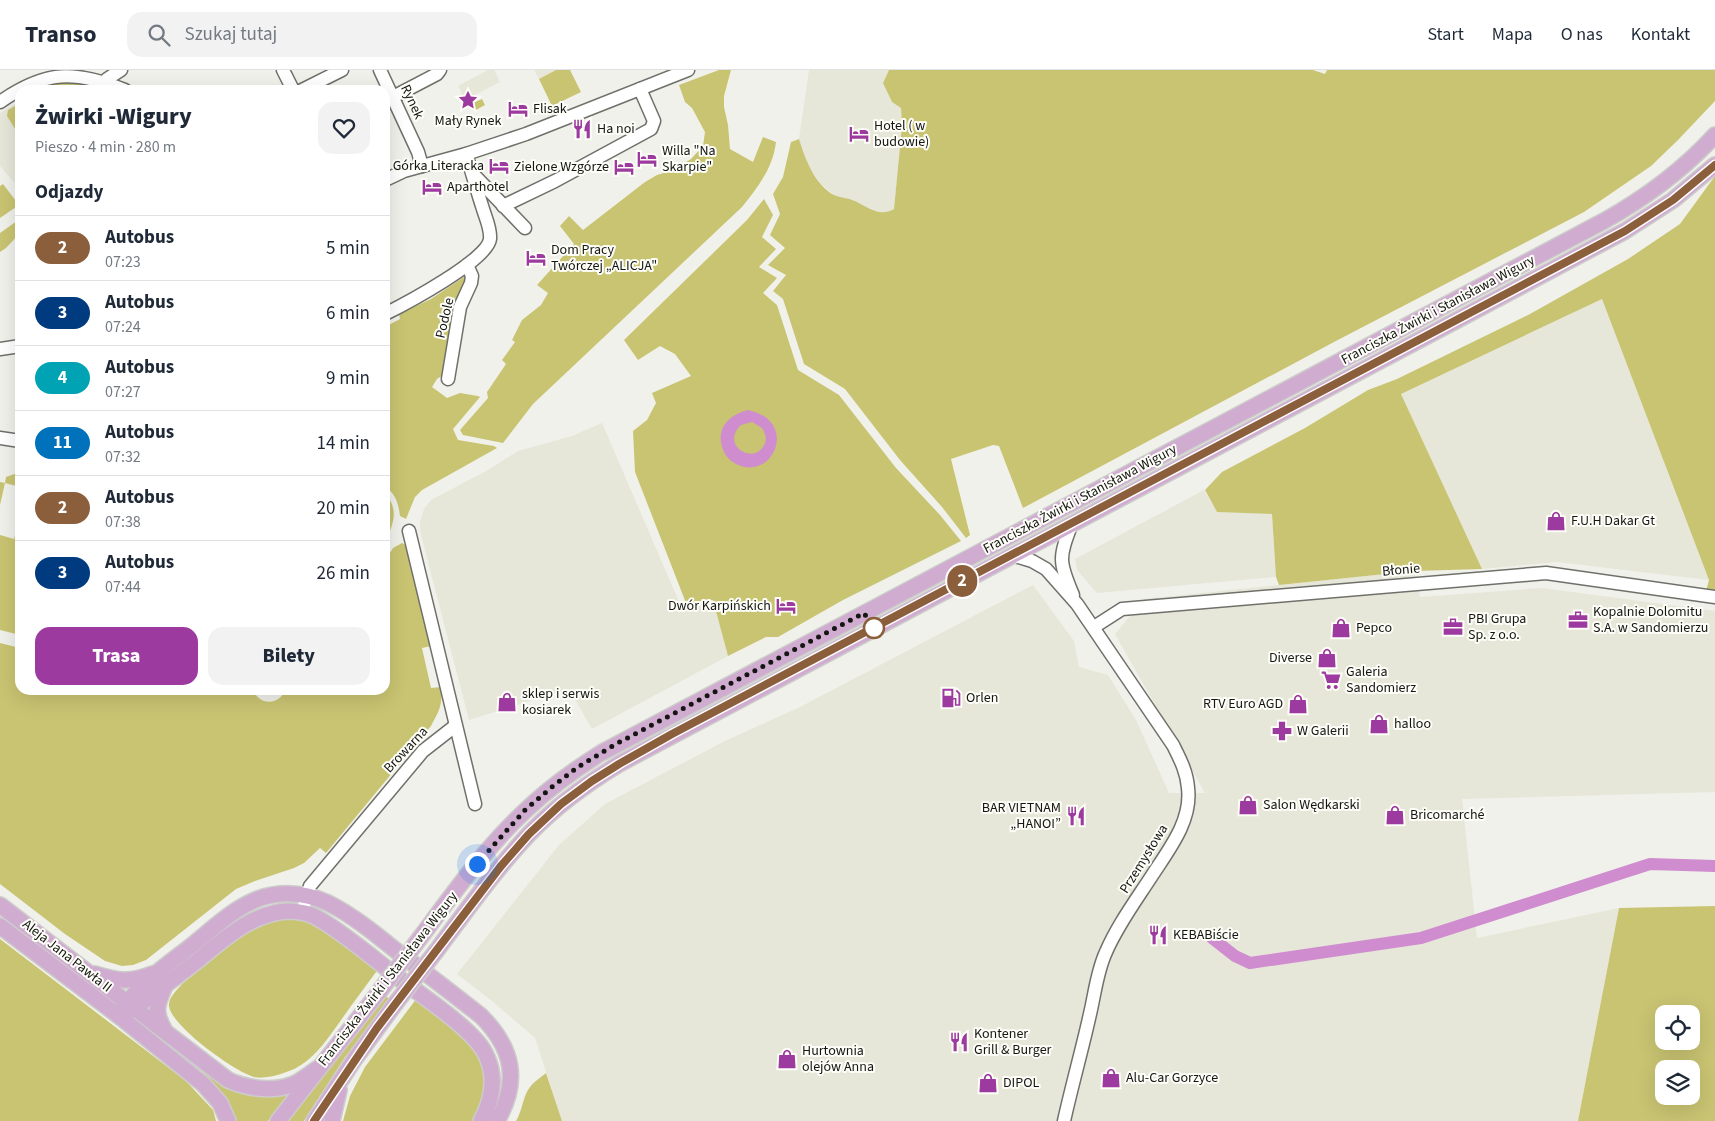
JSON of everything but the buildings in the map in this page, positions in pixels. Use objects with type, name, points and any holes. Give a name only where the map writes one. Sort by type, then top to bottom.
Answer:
[{"type":"main road","name":"Franciszka Żwirki i Stanisława Wigury","points":[[278,1121],[477,864],[514,821],[552,787],[594,757],[1604,221],[1659,186],[1692,158],[1715,135]]},
{"type":"main road","name":"Franciszka Żwirki i Stanisława Wigury","points":[[314,1121],[344,1075],[395,1004],[501,866],[529,834],[561,804],[602,774],[656,743],[1625,231],[1673,200],[1715,164]]},
{"type":"main road","points":[[126,1009],[162,979],[228,916],[254,901],[270,895],[286,893],[306,896],[327,903],[354,918],[476,1012],[492,1027],[507,1052],[511,1072],[508,1098],[497,1121]]},
{"type":"main road","name":"Aleja Jana Pawła II","points":[[0,905],[85,971],[126,1009]]},
{"type":"main road","points":[[85,971],[112,980],[162,979],[258,918],[274,913],[302,912],[320,919],[341,934],[478,1042],[490,1062],[493,1083],[489,1106],[481,1121]]},
{"type":"main road","name":"Aleja Jana Pawła II","points":[[0,926],[126,1009]]},
{"type":"main road","points":[[162,979],[156,1008],[160,1023],[167,1035]]},
{"type":"main road","points":[[126,1009],[167,1035],[233,1083],[247,1087],[287,1086],[297,1082],[321,1066]]},
{"type":"main road","points":[[126,1009],[208,1088],[220,1104],[228,1121]]},
{"type":"main road","points":[[332,1121],[344,1075]]},
{"type":"street","points":[[26,85],[58,70],[90,72],[117,85]]},
{"type":"street","points":[[107,79],[120,70]]},
{"type":"street","points":[[283,70],[290,85]]},
{"type":"street","points":[[312,85],[342,70]]},
{"type":"street","name":"Rynek","points":[[380,70],[387,85]]},
{"type":"street","points":[[393,97],[437,74],[440,70]]},
{"type":"street","points":[[390,178],[526,134],[688,70]]},
{"type":"street","points":[[503,206],[556,181],[651,129],[654,121],[640,89]]},
{"type":"street","name":"Rynek","points":[[390,91],[418,152],[422,166]]},
{"type":"street","points":[[0,102],[15,92]]},
{"type":"street","points":[[390,311],[427,292],[467,265],[486,249],[490,242],[490,236],[466,154]]},
{"type":"street","points":[[471,171],[525,228]]},
{"type":"street","name":"Podole","points":[[448,379],[460,307],[471,283],[472,276],[467,265]]},
{"type":"street","points":[[0,349],[15,347]]},
{"type":"street","points":[[0,438],[15,440]]},
{"type":"street","points":[[1072,523],[1061,558],[1066,579],[1077,604]]},
{"type":"street","points":[[409,531],[475,804]]},
{"type":"street","points":[[1012,555],[1038,564],[1046,569],[1077,604]]},
{"type":"street","name":"Błonie","points":[[1094,627],[1122,609],[1546,573],[1715,597]]},
{"type":"street","name":"Przemysłowa","points":[[1064,1121],[1103,959],[1125,918],[1173,843],[1188,805],[1189,789],[1178,754],[1153,714],[1077,604]]},
{"type":"street","name":"Browarna","points":[[302,912],[310,886],[423,750],[455,726]]},
{"type":"shaded area","points":[[488,70],[494,70],[500,82],[465,100],[458,86]]},
{"type":"shaded area","points":[[534,70],[556,70],[539,79]]},
{"type":"shaded area","points":[[556,70],[570,70],[581,92],[552,106],[539,79]]},
{"type":"shaded area","points":[[719,70],[731,70],[724,96],[730,149],[753,162],[763,137],[776,142],[772,160],[759,184],[742,207],[533,404],[503,443],[463,435],[460,430],[488,398],[487,392],[506,364],[502,360],[515,342],[512,340],[522,320],[541,305],[548,293],[537,285],[574,244],[560,226],[569,216],[583,230],[645,182],[657,175],[673,170],[691,159],[703,146],[705,132],[692,108],[685,102],[679,85]]},
{"type":"shaded area","points":[[809,70],[889,70],[883,83],[892,102],[901,108],[902,126],[894,209],[887,213],[875,211],[855,201],[834,195],[821,184],[811,170],[799,139]]},
{"type":"shaded area","points":[[889,70],[1313,70],[1325,74],[1327,70],[1715,70],[1715,101],[1651,166],[1584,212],[1334,342],[1023,508],[999,446],[993,445],[951,459],[970,535],[966,538],[942,507],[900,460],[845,389],[804,364],[783,299],[773,291],[786,275],[768,265],[785,248],[770,235],[780,214],[773,194],[783,177],[791,142],[799,139],[812,171],[827,191],[879,212],[894,209],[902,126],[901,108],[892,102],[883,83]]},
{"type":"shaded area","points":[[77,81],[90,85],[56,85]]},
{"type":"shaded area","points":[[482,99],[485,105],[474,111],[468,105]]},
{"type":"shaded area","points":[[15,104],[15,183],[0,166],[0,113]]},
{"type":"shaded area","points":[[15,106],[15,129],[7,116],[8,110]]},
{"type":"shaded area","points":[[1715,176],[1715,592],[1706,591],[1709,580],[1602,299],[1401,394],[1482,569],[1414,571],[1279,585],[1276,577],[1272,514],[1217,512],[1205,490],[1222,472],[1305,428],[1368,390],[1397,379],[1530,314],[1628,259],[1680,224]]},
{"type":"shaded area","points":[[3,184],[15,200],[15,208],[0,218],[0,186]]},
{"type":"shaded area","points":[[764,199],[773,215],[762,237],[776,249],[759,267],[777,278],[763,293],[777,305],[798,370],[839,395],[896,468],[940,515],[961,541],[843,600],[778,637],[766,637],[728,656],[713,600],[686,603],[635,472],[633,431],[647,420],[656,403],[652,393],[691,376],[675,354],[660,346],[638,360],[624,340],[747,220]]},
{"type":"shaded area","points":[[15,222],[15,238],[0,252],[0,233]]},
{"type":"shaded area","points":[[464,277],[466,278],[443,375],[437,379],[432,387],[447,398],[460,393],[480,397],[453,429],[458,440],[497,448],[422,490],[415,497],[406,519],[400,516],[396,499],[390,491],[390,324],[400,319],[399,314],[431,299]]},
{"type":"shaded area","points":[[1602,299],[1709,580],[1557,562],[1482,569],[1401,394]]},
{"type":"shaded area","points":[[748,410],[764,416],[773,425],[777,436],[776,447],[770,457],[762,464],[751,467],[738,465],[730,460],[724,452],[721,444],[722,430],[729,420]],"holes":[[[752,422],[762,428],[766,439],[760,450],[754,453],[741,451],[734,440],[735,433],[741,425]]]},
{"type":"shaded area","points":[[602,423],[680,604],[713,600],[728,656],[592,729],[569,689],[469,720],[420,531],[420,521],[424,509],[431,500],[488,470],[518,451],[572,436]]},
{"type":"shaded area","points":[[15,474],[15,486],[5,483],[6,477]]},
{"type":"shaded area","points":[[0,482],[5,483],[0,505]]},
{"type":"shaded area","points":[[1204,490],[1217,512],[1272,514],[1276,577],[1097,593],[1077,570],[1075,559]]},
{"type":"shaded area","points":[[390,501],[394,511],[390,531]]},
{"type":"shaded area","points":[[0,535],[14,539],[15,535],[15,634],[0,630]]},
{"type":"shaded area","points":[[402,543],[407,546],[431,646],[422,648],[431,688],[441,687],[441,703],[431,726],[326,853],[320,848],[304,863],[294,868],[236,889],[146,960],[133,965],[122,966],[105,961],[65,934],[0,884],[0,643],[15,647],[15,695],[256,695],[260,699],[269,702],[278,699],[282,695],[390,695],[390,553],[393,548]]},
{"type":"shaded area","points":[[1414,571],[1420,597],[1542,588],[1715,611],[1715,792],[1462,799],[1477,938],[1619,908],[1578,1121],[562,1121],[535,1038],[457,974],[559,845],[605,804],[723,742],[800,707],[1033,585],[1074,641],[1079,667],[1108,675],[1136,720],[1169,793],[1205,793],[1115,634],[1144,599]]},
{"type":"shaded area","points":[[1715,906],[1715,1121],[1578,1121],[1619,908]]},
{"type":"shaded area","points":[[274,917],[302,917],[326,928],[379,968],[312,1056],[291,1070],[278,1075],[259,1078],[233,1067],[205,1047],[180,1025],[172,1015],[169,1003],[173,994],[182,984],[250,929]]},
{"type":"shaded area","points":[[0,939],[186,1081],[213,1110],[216,1121],[0,1121]]},
{"type":"shaded area","points":[[386,996],[390,1000],[345,1057],[304,1121],[288,1121]]},
{"type":"shaded area","points":[[417,998],[456,1027],[481,1055],[488,1081],[483,1104],[474,1121],[343,1121],[350,1096],[365,1067]]},
{"type":"shaded area","points":[[171,1041],[210,1072],[291,1091],[268,1121],[235,1121],[231,1108],[217,1087],[199,1069],[168,1045]]},
{"type":"shaded area","points":[[546,1073],[562,1121],[516,1121],[528,1090]]},
{"type":"waterway","points":[[1212,938],[1235,956],[1250,963],[1421,938],[1650,864],[1715,866]]},
{"type":"bus line","name":"2","points":[[314,1121],[377,1028],[501,866],[544,819],[602,774],[672,734],[1625,231],[1673,200],[1715,165]]},
{"type":"place","name":"Mały Rynek","points":[[468,100]]},
{"type":"place","name":"Flisak","points":[[518,109]]},
{"type":"place","name":"Ha noi","points":[[582,129]]},
{"type":"place","name":"Hotel ( w budowie)","points":[[859,134]]},
{"type":"place","name":"Willa \"Na Skarpie\"","points":[[647,159]]},
{"type":"place","name":"Górka Literacka","points":[[499,166]]},
{"type":"place","name":"Zielone Wzgórze","points":[[624,167]]},
{"type":"place","name":"Aparthotel","points":[[432,187]]},
{"type":"place","name":"Dom Pracy Twórczej „ALICJA\"","points":[[536,258]]},
{"type":"place","name":"F.U.H Dakar Gt","points":[[1556,521]]},
{"type":"place","name":"Dwór Karpińskich","points":[[786,606]]},
{"type":"place","name":"Kopalnie Dolomitu S.A. w Sandomierzu","points":[[1578,620]]},
{"type":"place","name":"PBI Grupa Sp. z o.o.","points":[[1453,627]]},
{"type":"place","name":"Pepco","points":[[1341,628]]},
{"type":"place","name":"Diverse","points":[[1327,658]]},
{"type":"place","name":"Galeria Sandomierz","points":[[1331,680]]},
{"type":"place","name":"Orlen","points":[[951,698]]},
{"type":"place","name":"sklep i serwis kosiarek","points":[[507,702]]},
{"type":"place","name":"RTV Euro AGD","points":[[1298,704]]},
{"type":"place","name":"halloo","points":[[1379,724]]},
{"type":"place","name":"W Galerii","points":[[1282,731]]},
{"type":"place","name":"Salon Wędkarski","points":[[1248,805]]},
{"type":"place","name":"Bricomarché","points":[[1395,815]]},
{"type":"place","name":"BAR VIETNAM „HANOI”","points":[[1076,816]]},
{"type":"place","name":"KEBABiście","points":[[1158,935]]},
{"type":"place","name":"Kontener Grill & Burger","points":[[959,1042]]},
{"type":"place","name":"Hurtownia olejów Anna","points":[[787,1059]]},
{"type":"place","name":"Alu-Car Gorzyce","points":[[1111,1078]]},
{"type":"place","name":"DIPOL","points":[[988,1083]]},
{"type":"route","points":[[477,864],[525,810],[578,767],[616,744],[864,613],[874,628]]}]
